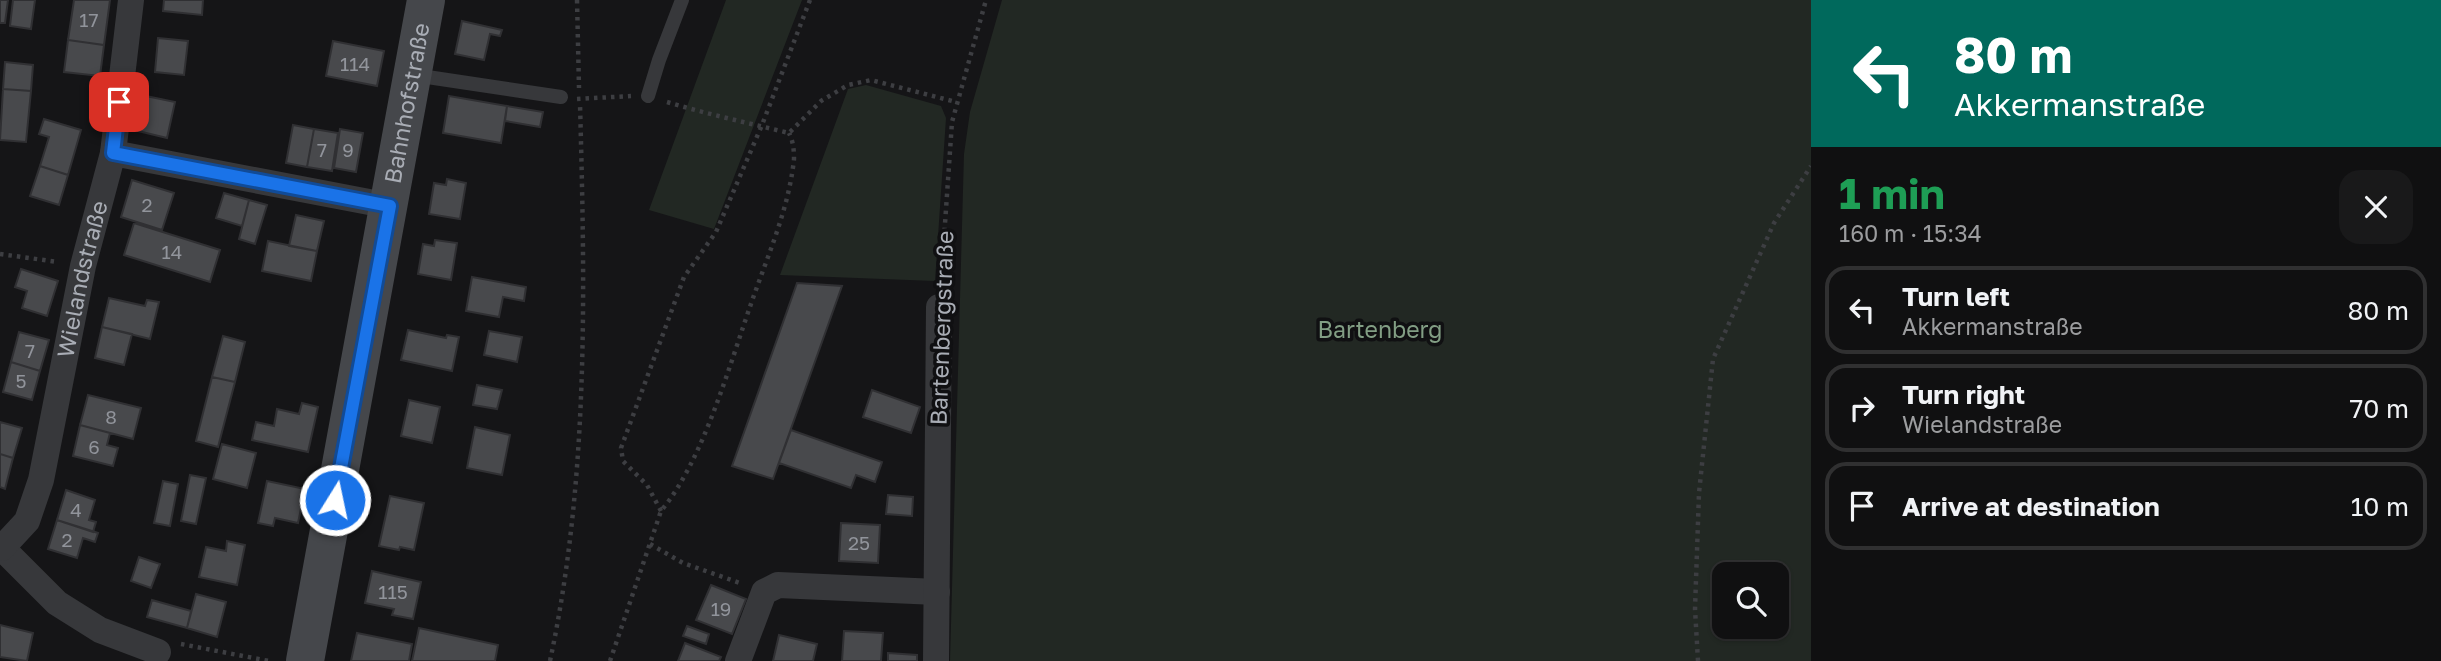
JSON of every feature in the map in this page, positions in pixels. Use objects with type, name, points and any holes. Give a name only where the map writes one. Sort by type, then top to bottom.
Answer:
[{"type":"main road","name":"Bahnhofstraße","points":[[305,661],[426,0]]},
{"type":"street","name":"Wielandstraße","points":[[1,547],[27,521],[41,480],[83,266],[113,153],[131,0]]},
{"type":"street","points":[[113,153],[390,206]]},
{"type":"street","name":"Bartenbergstraße","points":[[936,661],[939,307]]},
{"type":"street","points":[[1,547],[57,603],[100,630],[161,657]]},
{"type":"street","points":[[738,661],[764,592],[778,585],[937,592]]},
{"type":"lane","points":[[648,96],[682,0]]},
{"type":"lane","points":[[414,75],[561,97]]},
{"type":"path","points":[[550,661],[573,500],[583,363],[585,271],[577,0]]},
{"type":"path","points":[[661,511],[647,485],[623,461],[621,448],[684,277],[716,232],[762,125],[810,0]]},
{"type":"path","name":"Bartenbergstraße","points":[[939,307],[951,122],[986,0]]},
{"type":"path","points":[[789,133],[821,101],[848,85],[871,80],[956,102]]},
{"type":"path","points":[[561,97],[579,99],[648,96],[713,116],[789,133],[793,142],[794,157],[785,205],[721,389],[696,453],[675,494],[661,511],[610,661]]},
{"type":"path","points":[[1698,661],[1695,609],[1699,493],[1713,359],[1774,223],[1811,166]]},
{"type":"path","points":[[0,254],[83,266]]},
{"type":"path","points":[[650,544],[683,563],[764,592]]},
{"type":"path","points":[[161,657],[174,643],[269,661]]},
{"type":"green space","points":[[726,0],[802,0],[714,229],[649,210]]},
{"type":"green space","name":"Bartenberg","points":[[1002,0],[1811,0],[1811,661],[950,661],[964,154],[970,112]]},
{"type":"green space","points":[[866,85],[941,106],[946,118],[935,281],[780,275],[848,89]]},
{"type":"building","points":[[0,0],[8,0],[5,23],[0,23]]},
{"type":"building","points":[[13,0],[35,0],[31,29],[10,26]]},
{"type":"building","points":[[74,0],[110,0],[104,45],[68,40]]},
{"type":"building","points":[[164,0],[203,0],[202,15],[163,11]]},
{"type":"building","points":[[462,21],[502,30],[500,36],[490,34],[484,60],[455,54]]},
{"type":"building","points":[[158,38],[188,41],[184,75],[155,72]]},
{"type":"building","points":[[68,40],[104,45],[100,76],[64,72]]},
{"type":"building","points":[[333,41],[384,51],[377,86],[326,76]]},
{"type":"building","points":[[5,62],[33,65],[31,91],[3,89]]},
{"type":"building","points":[[3,89],[31,91],[26,142],[0,140]]},
{"type":"building","points":[[146,96],[175,102],[167,138],[138,131]]},
{"type":"building","points":[[449,96],[507,106],[501,143],[443,133]]},
{"type":"building","points":[[507,106],[543,112],[540,127],[505,121]]},
{"type":"building","points":[[44,119],[81,130],[68,175],[40,166],[49,137],[39,134]]},
{"type":"building","points":[[293,125],[314,129],[307,167],[286,163]]},
{"type":"building","points":[[314,129],[338,133],[332,171],[307,167]]},
{"type":"building","points":[[340,129],[363,133],[356,172],[334,168]]},
{"type":"building","points":[[40,166],[68,175],[59,205],[30,196]]},
{"type":"building","points":[[447,179],[466,183],[460,219],[429,214],[434,183],[446,185]]},
{"type":"building","points":[[132,180],[174,193],[162,230],[121,217]]},
{"type":"building","points":[[224,193],[249,200],[242,226],[216,218]]},
{"type":"building","points":[[249,200],[267,205],[255,244],[239,239]]},
{"type":"building","points":[[296,215],[324,221],[317,251],[289,246]]},
{"type":"building","points":[[134,223],[220,250],[210,282],[124,255]]},
{"type":"building","points":[[435,240],[457,243],[451,280],[418,274],[423,244],[434,246]]},
{"type":"building","points":[[268,241],[317,251],[311,281],[262,271]]},
{"type":"building","points":[[21,269],[58,281],[47,316],[22,308],[27,291],[15,287]]},
{"type":"building","points":[[472,277],[526,287],[524,301],[503,297],[499,317],[466,311]]},
{"type":"building","points":[[797,283],[842,286],[773,479],[732,466]]},
{"type":"building","points":[[109,298],[145,306],[147,300],[159,302],[150,339],[102,327]]},
{"type":"building","points":[[102,327],[132,334],[124,365],[95,358]]},
{"type":"building","points":[[408,330],[446,338],[447,335],[459,337],[452,371],[401,360]]},
{"type":"building","points":[[489,331],[522,337],[517,362],[484,355]]},
{"type":"building","points":[[19,332],[49,340],[40,371],[11,362]]},
{"type":"building","points":[[223,336],[245,342],[235,382],[212,377]]},
{"type":"building","points":[[11,362],[40,371],[32,400],[3,392]]},
{"type":"building","points":[[212,377],[235,382],[218,447],[196,441]]},
{"type":"building","points":[[477,385],[502,390],[497,409],[473,405]]},
{"type":"building","points":[[872,390],[920,407],[911,433],[863,417]]},
{"type":"building","points":[[88,395],[141,408],[133,439],[80,425]]},
{"type":"building","points":[[409,400],[440,407],[432,443],[401,436]]},
{"type":"building","points":[[302,403],[318,407],[308,452],[252,440],[256,422],[274,426],[277,409],[299,414]]},
{"type":"building","points":[[0,422],[22,428],[13,458],[0,454]]},
{"type":"building","points":[[80,425],[110,433],[107,445],[118,448],[113,466],[73,456]]},
{"type":"building","points":[[475,427],[510,435],[502,475],[467,468]]},
{"type":"building","points":[[791,430],[882,462],[875,482],[856,475],[851,488],[779,463]]},
{"type":"building","points":[[222,444],[256,453],[247,488],[213,479]]},
{"type":"building","points":[[0,454],[13,458],[5,489],[0,487]]},
{"type":"building","points":[[190,475],[206,478],[196,524],[181,521]]},
{"type":"building","points":[[163,481],[178,484],[170,526],[154,523]]},
{"type":"building","points":[[267,481],[305,489],[298,523],[275,518],[273,526],[258,523]]},
{"type":"building","points":[[66,490],[95,500],[89,520],[96,522],[93,532],[57,520]]},
{"type":"building","points":[[888,495],[913,497],[912,516],[886,514]]},
{"type":"building","points":[[390,496],[424,503],[414,550],[379,546]]},
{"type":"building","points":[[57,520],[98,533],[95,542],[83,538],[77,558],[48,549]]},
{"type":"building","points":[[841,523],[880,525],[878,563],[839,561]]},
{"type":"building","points":[[227,541],[245,545],[237,585],[199,577],[206,547],[226,551]]},
{"type":"building","points":[[139,557],[160,564],[151,588],[131,581]]},
{"type":"building","points":[[372,571],[421,582],[413,619],[392,615],[394,609],[365,603]]},
{"type":"building","points":[[711,585],[746,599],[732,634],[696,620]]},
{"type":"building","points":[[196,594],[226,602],[217,637],[187,628]]},
{"type":"building","points":[[152,600],[191,611],[187,628],[147,617]]},
{"type":"building","points":[[0,625],[33,633],[27,661],[0,657]]},
{"type":"building","points":[[687,626],[709,634],[706,644],[683,636]]},
{"type":"building","points":[[419,628],[498,645],[495,661],[412,661]]},
{"type":"building","points":[[844,631],[883,633],[881,661],[842,661]]},
{"type":"building","points":[[357,633],[412,644],[409,661],[351,661]]},
{"type":"building","points":[[779,635],[817,644],[813,661],[773,661]]},
{"type":"building","points":[[685,643],[721,657],[719,661],[678,661]]},
{"type":"building","points":[[888,653],[917,655],[917,661],[888,661]]},
{"type":"route","points":[[119,102],[113,153],[390,206],[335,500]]}]
